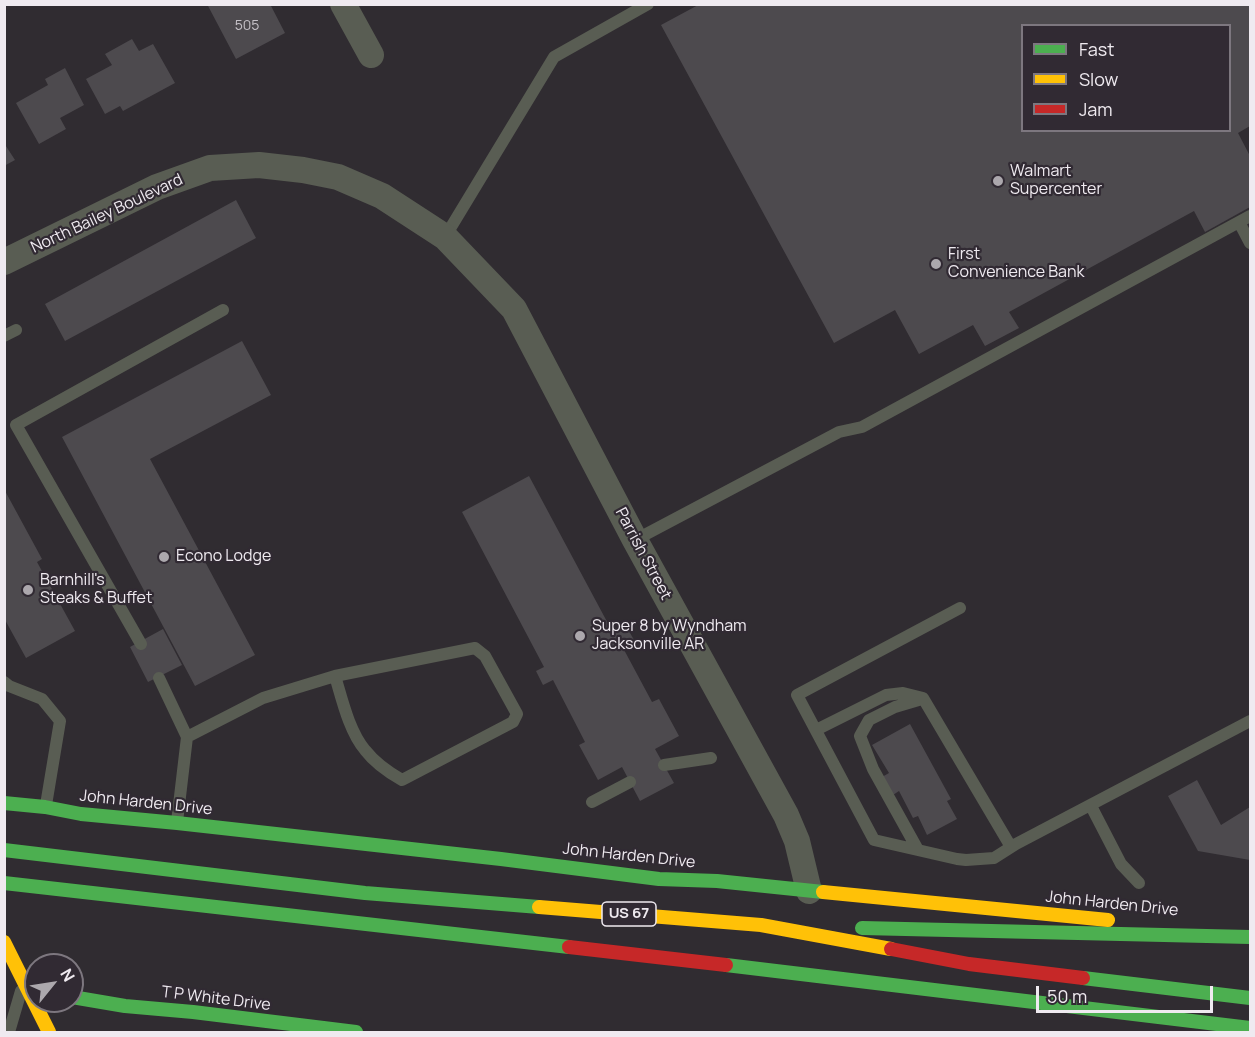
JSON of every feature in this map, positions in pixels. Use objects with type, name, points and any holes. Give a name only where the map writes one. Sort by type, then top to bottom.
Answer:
[{"type":"main road","name":"John Harden Drive","points":[[4,803],[45,807],[81,814],[501,859],[659,879],[717,881],[1251,936]]},
{"type":"main road","name":"US 67","points":[[4,850],[365,893],[761,925],[969,964],[1251,998]]},
{"type":"main road","name":"US 67","points":[[4,883],[736,966],[1251,1028]]},
{"type":"main road","points":[[761,925],[1251,936]]},
{"type":"main road","points":[[4,942],[49,1032]]},
{"type":"main road","points":[[4,988],[22,989]]},
{"type":"main road","name":"T P White Drive","points":[[84,999],[125,1006],[356,1032]]},
{"type":"street","points":[[343,4],[371,56]]},
{"type":"street","name":"North Bailey Boulevard","points":[[4,262],[157,188],[210,168],[259,165],[338,177],[382,196],[445,237]]},
{"type":"street","name":"Parrish Street","points":[[445,237],[514,309],[635,540],[786,815],[797,841],[809,891]]},
{"type":"lane","points":[[445,237],[554,57],[648,4]]},
{"type":"lane","points":[[635,540],[839,432],[862,427],[1245,219],[1251,243]]},
{"type":"lane","points":[[141,644],[16,424],[222,310]]},
{"type":"lane","points":[[4,336],[16,330]]},
{"type":"lane","points":[[960,608],[797,695],[874,840],[966,860],[994,858],[1251,721]]},
{"type":"lane","points":[[187,737],[264,698],[335,676],[475,648],[485,656],[517,714],[513,722],[402,780],[385,770],[364,749],[348,718],[335,676]]},
{"type":"lane","points":[[159,678],[187,737],[177,823]]},
{"type":"lane","points":[[4,682],[42,699],[60,721],[45,807]]},
{"type":"lane","points":[[816,730],[886,695],[903,693],[923,698],[1011,848]]},
{"type":"lane","points":[[918,850],[873,769],[860,736],[869,720],[895,707],[923,698]]},
{"type":"lane","points":[[664,765],[711,758]]},
{"type":"lane","points":[[592,802],[630,782]]},
{"type":"lane","points":[[1091,806],[1122,864],[1138,884]]},
{"type":"lane","points":[[9,1032],[22,989]]},
{"type":"building","points":[[207,4],[270,4],[285,33],[236,59]]},
{"type":"building","name":"Walmart Supercenter","points":[[700,4],[1250,4],[1250,126],[1238,133],[1250,156],[1250,207],[1205,232],[1194,211],[1009,312],[1019,328],[985,346],[973,325],[919,354],[895,310],[834,343],[661,25]]},
{"type":"building","points":[[132,39],[139,51],[153,44],[175,83],[123,111],[120,106],[105,114],[86,79],[112,65],[105,54]]},
{"type":"building","points":[[65,68],[84,105],[60,118],[66,129],[39,144],[16,103],[48,85],[45,79]]},
{"type":"building","points":[[4,143],[15,160],[4,166]]},
{"type":"building","points":[[236,200],[256,238],[65,341],[45,304]]},
{"type":"building","name":"Econo Lodge","points":[[242,341],[271,395],[150,459],[255,655],[195,686],[62,437]]},
{"type":"building","name":"Super 8 by Wyndham Jacksonville AR","points":[[529,476],[612,631],[625,624],[634,640],[622,646],[652,702],[659,699],[679,736],[655,749],[674,783],[640,801],[622,767],[598,780],[579,745],[585,742],[553,680],[543,685],[536,671],[544,667],[462,512]]},
{"type":"building","name":"Barnhill's Steaks & Buffet","points":[[4,489],[42,559],[37,562],[75,631],[26,658],[4,618]]},
{"type":"building","points":[[163,629],[182,665],[148,682],[130,647]]},
{"type":"building","points":[[910,724],[951,799],[947,801],[957,819],[927,835],[918,816],[913,818],[899,791],[893,795],[882,777],[889,773],[872,745]]},
{"type":"building","points":[[1197,780],[1221,825],[1250,807],[1250,860],[1198,851],[1168,796]]},
{"type":"traffic: fast","points":[[4,803],[45,807],[81,814],[501,859],[659,879],[717,881],[823,892]]},
{"type":"traffic: fast","points":[[4,850],[365,893],[539,907]]},
{"type":"traffic: fast","points":[[4,883],[569,947]]},
{"type":"traffic: fast","points":[[862,928],[1250,937]]},
{"type":"traffic: fast","points":[[726,965],[1250,1028]]},
{"type":"traffic: fast","points":[[1083,978],[1250,998]]},
{"type":"traffic: fast","points":[[84,999],[125,1006],[356,1032]]},
{"type":"traffic: slow","points":[[823,892],[1108,920]]},
{"type":"traffic: slow","points":[[539,907],[761,925],[891,949]]},
{"type":"traffic: slow","points":[[4,942],[49,1032]]},
{"type":"traffic: jam","points":[[569,947],[726,965]]},
{"type":"traffic: jam","points":[[891,949],[969,964],[1083,978]]},
{"type":"place","name":"Walmart Supercenter","points":[[998,181]]},
{"type":"place","name":"First Convenience Bank","points":[[936,264]]},
{"type":"place","name":"Econo Lodge","points":[[164,557]]},
{"type":"place","name":"Barnhill's Steaks & Buffet","points":[[28,590]]},
{"type":"place","name":"Super 8 by Wyndham Jacksonville AR","points":[[580,636]]}]
